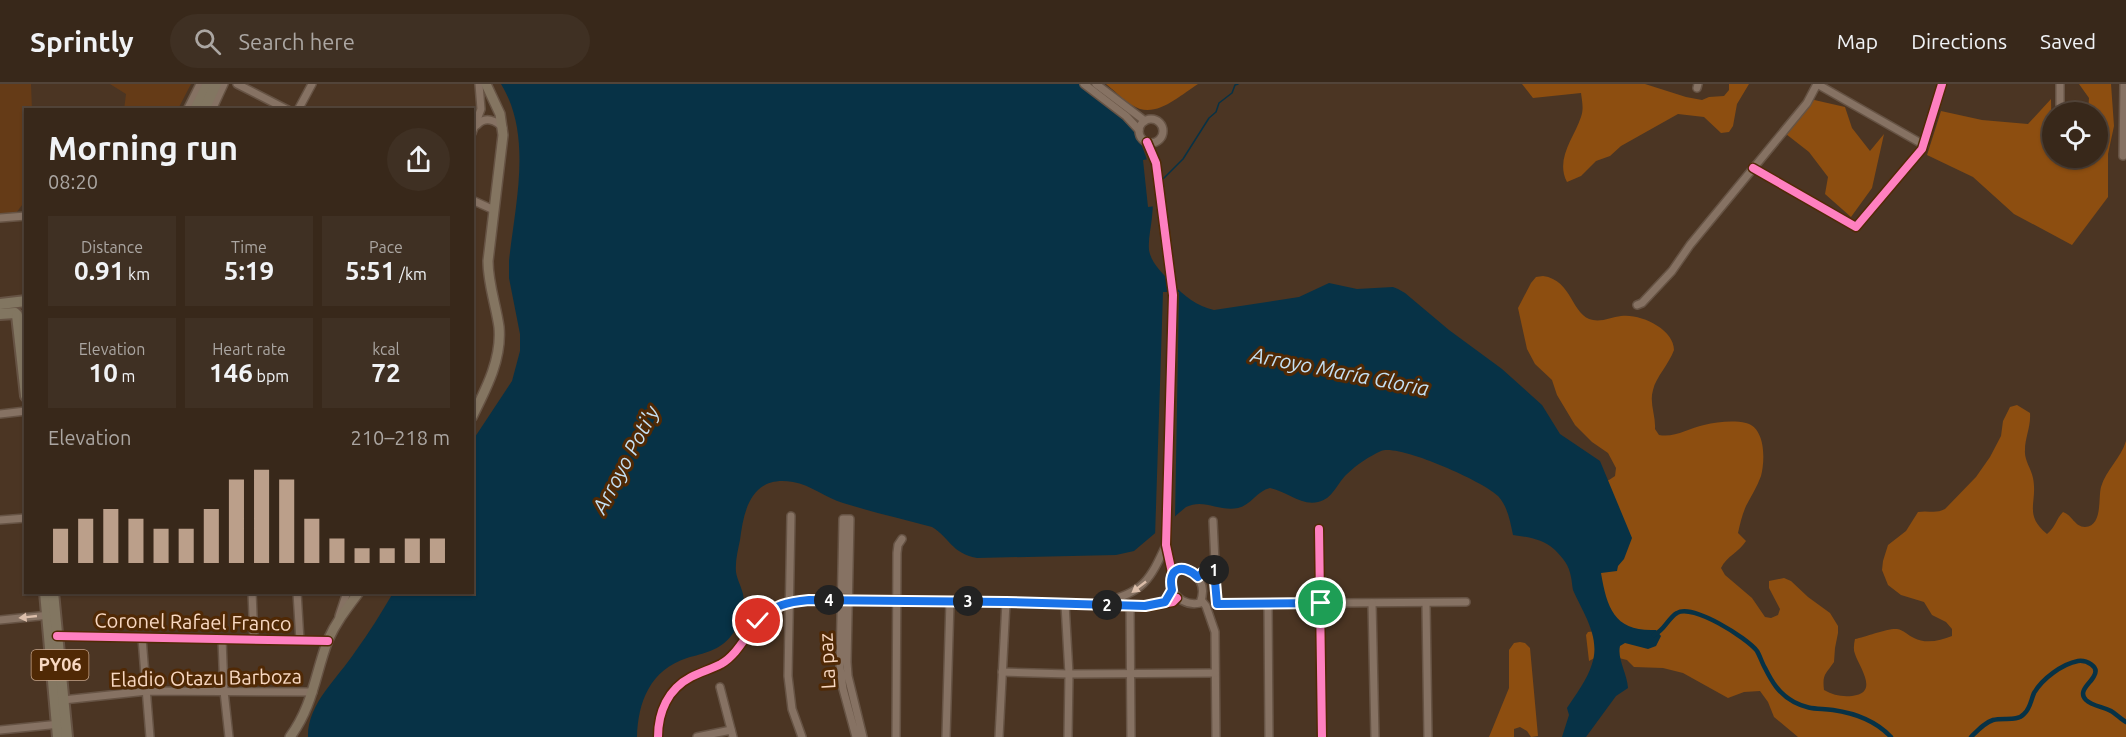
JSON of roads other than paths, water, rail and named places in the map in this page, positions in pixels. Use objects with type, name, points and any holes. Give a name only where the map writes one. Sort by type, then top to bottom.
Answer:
[{"type":"highway","points":[[196,108],[208,84]]},
{"type":"highway","points":[[205,108],[216,84]]},
{"type":"highway","points":[[0,304],[23,301]]},
{"type":"highway","points":[[23,301],[14,307],[19,314],[24,373]]},
{"type":"highway","points":[[0,314],[19,314]]},
{"type":"highway","name":"PY06","points":[[46,594],[57,636],[63,700],[58,737]]},
{"type":"highway","name":"PY06","points":[[53,594],[51,614],[61,724],[67,737]]},
{"type":"main road","points":[[474,413],[495,366],[500,341],[488,275],[488,261],[503,152],[503,128],[500,114],[486,84]]},
{"type":"main road","points":[[290,737],[305,714],[328,642],[338,621],[358,594]]},
{"type":"street","points":[[188,108],[200,84]]},
{"type":"street","points":[[213,108],[224,84]]},
{"type":"street","points":[[237,84],[284,108]]},
{"type":"street","points":[[299,108],[312,84]]},
{"type":"street","points":[[474,130],[481,109],[479,84]]},
{"type":"street","points":[[1084,84],[1126,116],[1139,130],[1156,163]]},
{"type":"street","points":[[1092,605],[1115,600],[1131,593],[1144,583],[1156,570],[1166,545],[1173,295],[1156,163],[1158,140],[1162,130],[1160,124],[1155,120],[1145,121],[1096,84]]},
{"type":"street","points":[[1637,305],[1642,303],[1672,271],[1690,245],[1807,103],[1817,84],[1924,145]]},
{"type":"street","points":[[1753,168],[1856,227],[1924,145],[1942,84]]},
{"type":"street","points":[[2060,84],[2060,102]]},
{"type":"street","points":[[2123,156],[2124,84]]},
{"type":"street","points":[[474,130],[481,121],[490,120],[503,128]]},
{"type":"street","points":[[1139,130],[1145,121]]},
{"type":"street","points":[[1147,142],[1158,140]]},
{"type":"street","points":[[474,201],[494,210]]},
{"type":"street","points":[[0,218],[24,216]]},
{"type":"street","points":[[0,414],[24,411]]},
{"type":"street","points":[[791,516],[788,602],[789,694],[802,737]]},
{"type":"street","points":[[0,520],[24,518]]},
{"type":"street","name":"La paz","points":[[856,737],[842,679],[845,600],[850,519],[843,519],[845,600],[848,676],[863,737]]},
{"type":"street","points":[[1213,521],[1217,604],[1466,602]]},
{"type":"street","points":[[1319,529],[1322,737]]},
{"type":"street","points":[[896,737],[897,553],[902,539]]},
{"type":"street","points":[[1166,545],[1170,558],[1172,590],[1178,598],[1187,603],[1200,603],[1206,606],[1215,627],[1216,737]]},
{"type":"street","points":[[1170,558],[1182,569]]},
{"type":"street","points":[[1172,573],[1182,569],[1198,577],[1203,589],[1200,603]]},
{"type":"street","points":[[1198,577],[1203,572],[1214,570]]},
{"type":"street","points":[[1165,602],[1172,590]]},
{"type":"street","points":[[252,594],[254,640]]},
{"type":"street","points":[[297,594],[300,641]]},
{"type":"street","points":[[338,621],[346,594]]},
{"type":"street","points":[[658,737],[662,711],[676,689],[689,678],[720,664],[733,655],[763,615],[788,602],[896,600],[1145,606],[1173,602],[1178,598]]},
{"type":"street","points":[[946,737],[950,601]]},
{"type":"street","points":[[999,737],[1006,602]]},
{"type":"street","points":[[1372,603],[1375,737]]},
{"type":"street","points":[[1065,604],[1069,674],[1068,737]]},
{"type":"street","points":[[1268,604],[1269,737]]},
{"type":"street","points":[[1426,604],[1428,737]]},
{"type":"street","points":[[1130,606],[1131,737]]},
{"type":"street","points":[[0,620],[51,614]]},
{"type":"street","name":"Coronel Rafael Franco","points":[[57,636],[328,642]]},
{"type":"street","points":[[142,638],[150,737]]},
{"type":"street","points":[[222,639],[229,737]]},
{"type":"street","points":[[1002,672],[1215,673]]},
{"type":"street","points":[[697,737],[732,733],[720,687]]},
{"type":"street","name":"Eladio Otazu Barboza","points":[[63,700],[147,691],[313,692]]},
{"type":"street","points":[[0,730],[61,724]]},
{"type":"water","name":"Arroyo Poti'y","points":[[501,84],[1087,84],[1132,127],[1143,149],[1150,169],[1153,190],[1150,255],[1161,272],[1177,288],[1196,303],[1214,310],[1299,297],[1329,283],[1357,289],[1393,287],[1405,293],[1449,330],[1502,369],[1542,405],[1560,434],[1600,461],[1632,538],[1617,571],[1601,573],[1606,597],[1615,616],[1622,622],[1642,630],[1656,630],[1661,636],[1656,646],[1648,649],[1625,643],[1620,646],[1619,651],[1628,688],[1616,696],[1586,737],[1562,737],[1569,715],[1567,708],[1587,676],[1594,654],[1593,635],[1573,590],[1565,562],[1555,550],[1545,543],[1513,535],[1504,505],[1490,490],[1441,465],[1390,450],[1381,451],[1359,464],[1343,478],[1327,498],[1318,502],[1306,502],[1270,488],[1238,508],[1193,505],[1186,507],[1134,551],[1116,555],[977,558],[956,549],[932,527],[843,503],[800,484],[779,481],[759,489],[753,496],[744,516],[736,564],[744,599],[742,616],[737,627],[721,645],[711,651],[674,663],[655,679],[648,689],[640,712],[637,737],[308,737],[309,725],[318,702],[365,638],[392,594],[474,594],[474,438],[512,381],[520,351],[520,334],[509,278],[519,171],[517,126],[511,104]]},
{"type":"waterway","points":[[1162,180],[1183,159],[1209,118],[1216,112],[1219,103],[1232,93],[1235,85],[1238,84]]},
{"type":"waterway","name":"Arroyo María Gloria","points":[[1654,635],[1677,613],[1684,611],[1706,617],[1751,645],[1757,651],[1773,683],[1789,699],[1809,708],[1849,713],[1872,722],[1891,737]]},
{"type":"waterway","name":"Arroyo María Gloria","points":[[1971,737],[1990,721],[2014,719],[2021,716],[2028,710],[2034,693],[2042,683],[2059,669],[2078,661],[2088,663],[2095,669],[2094,676],[2083,693],[2086,700],[2111,711],[2126,722]]}]
